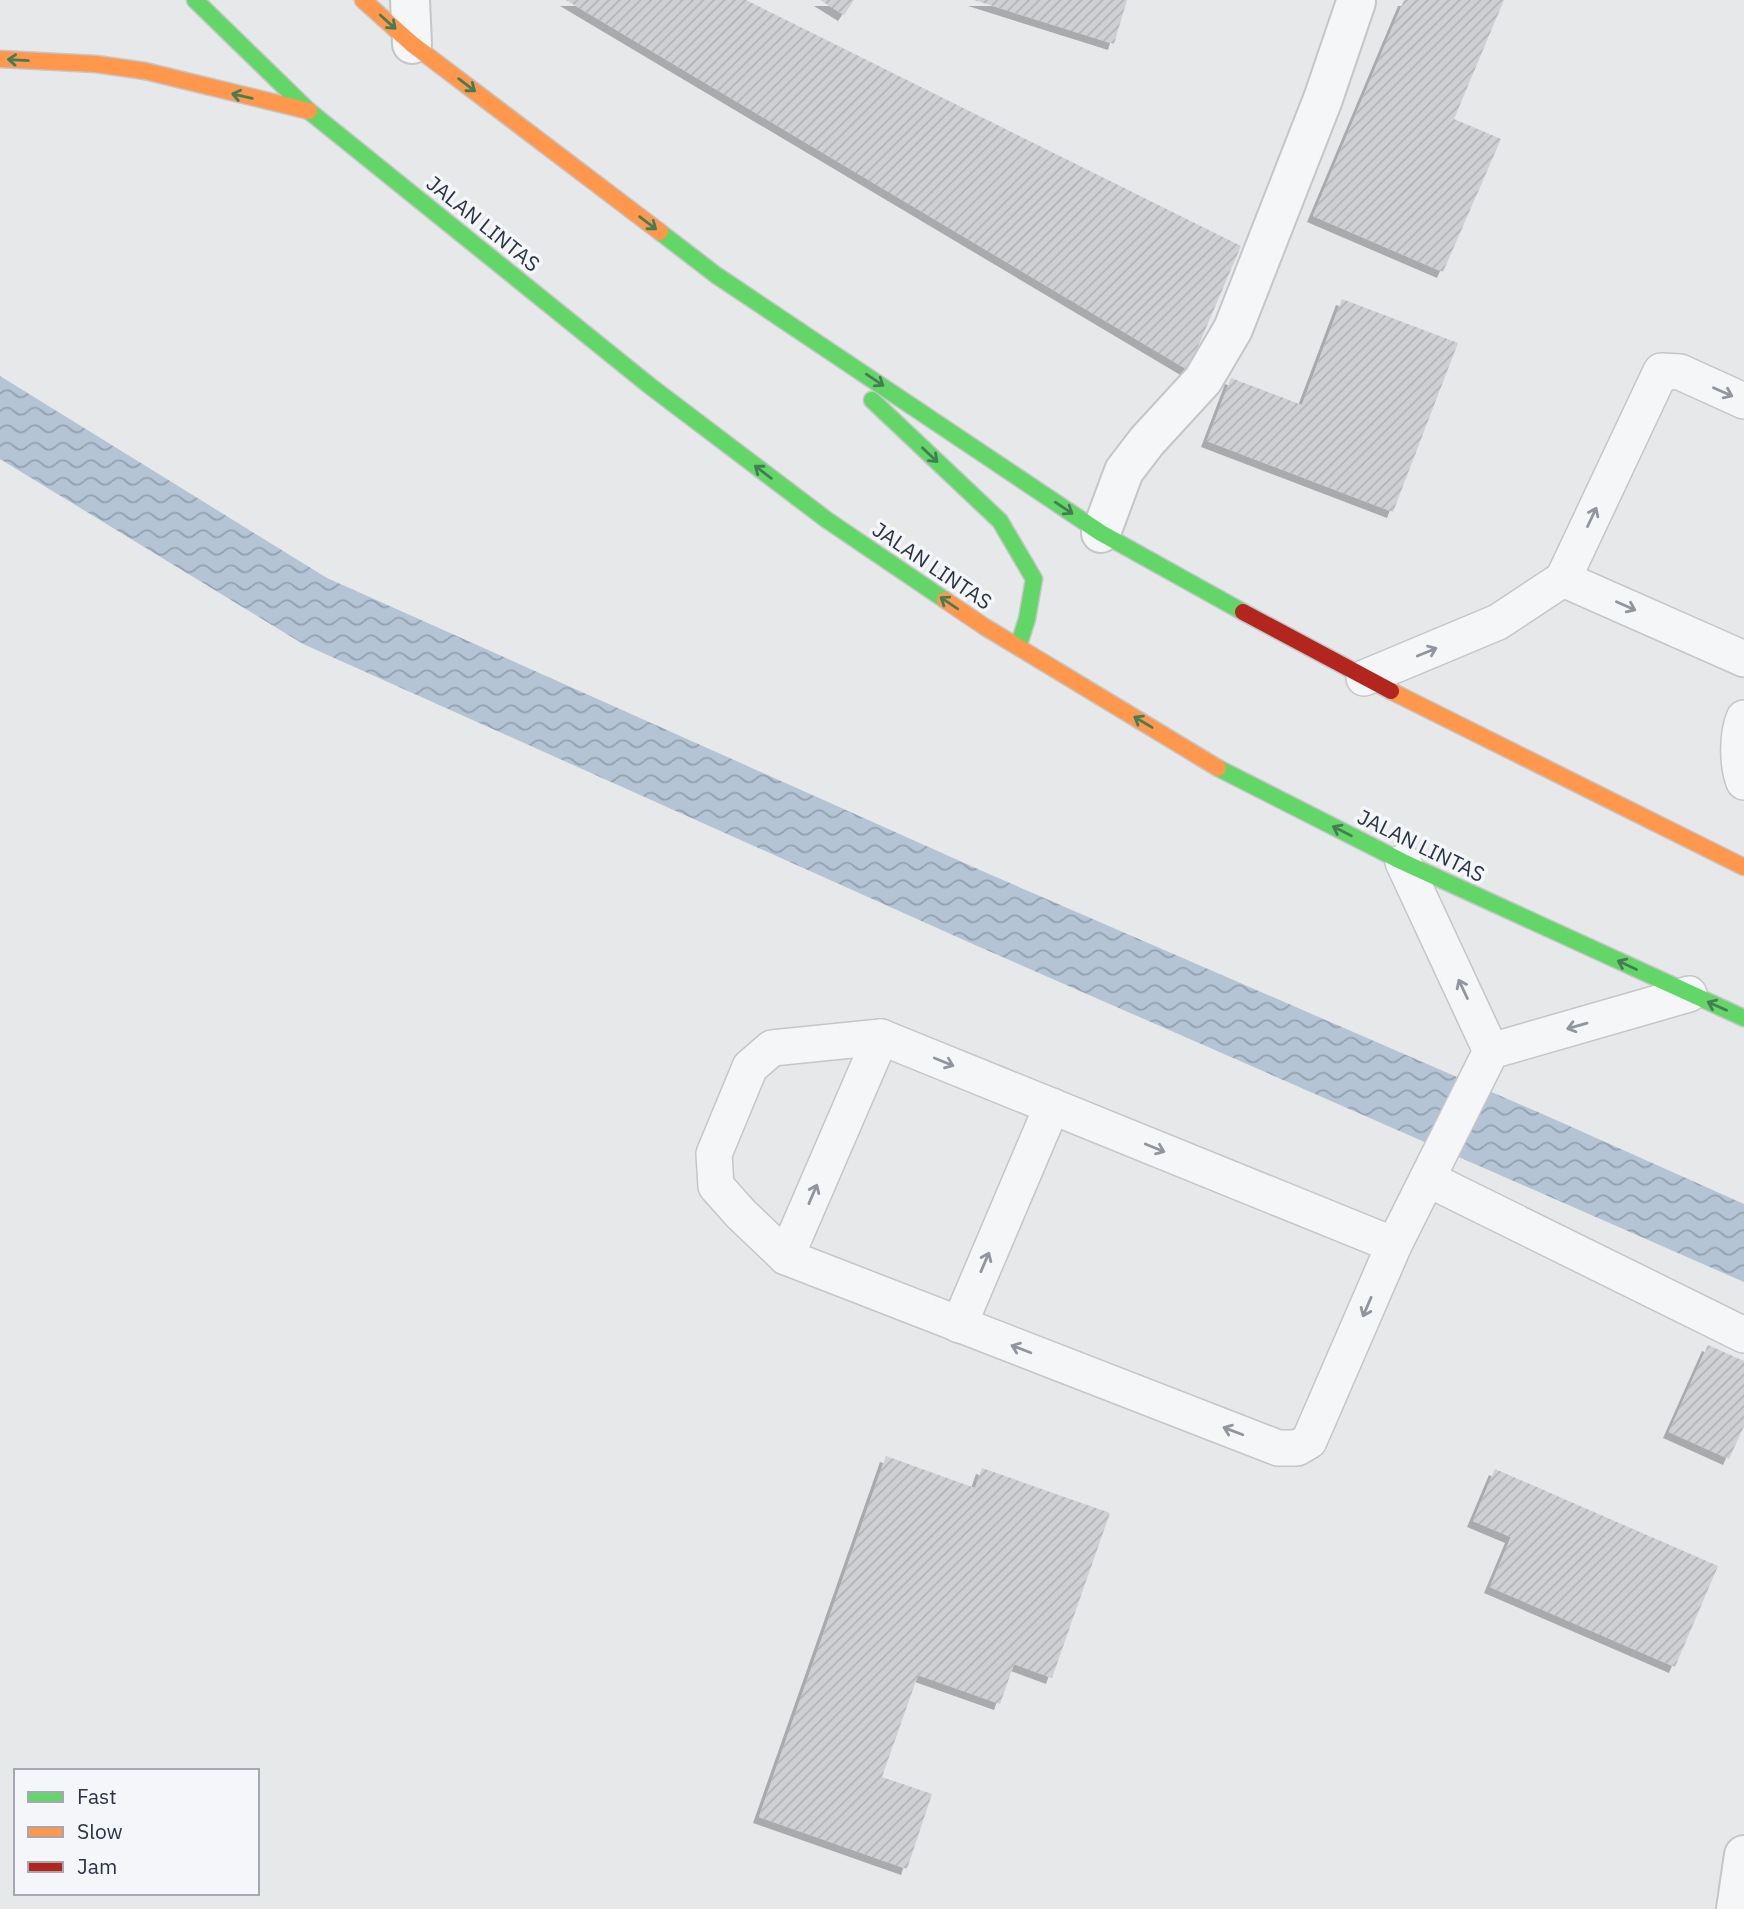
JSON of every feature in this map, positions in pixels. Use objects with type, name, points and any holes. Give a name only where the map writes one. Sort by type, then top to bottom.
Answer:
[{"type":"main road","name":"JALAN LINTAS","points":[[195,0],[309,111],[650,386],[827,520],[985,627],[1223,771],[1403,862],[1744,1018]]},
{"type":"main road","points":[[363,0],[412,44],[716,275],[1101,533],[1364,678],[1744,867]]},
{"type":"main road","points":[[0,59],[96,64],[145,71],[309,111]]},
{"type":"main road","points":[[791,324],[1000,521],[1034,579],[1027,619],[1018,648]]},
{"type":"street","points":[[410,0],[412,44]]},
{"type":"street","points":[[1101,533],[1124,471],[1147,441],[1203,380],[1233,329],[1323,99],[1356,2]]},
{"type":"street","points":[[1737,1909],[1744,1855]]},
{"type":"lane","points":[[1364,678],[1498,622],[1563,579],[1661,372],[1680,372],[1744,401]]},
{"type":"lane","points":[[1563,579],[1744,659]]},
{"type":"lane","points":[[1744,718],[1740,729],[1740,773],[1744,782]]},
{"type":"lane","points":[[1403,862],[1492,1051]]},
{"type":"lane","points":[[1394,1245],[881,1037],[772,1048],[750,1067],[714,1154],[716,1186],[786,1257],[1278,1448],[1297,1448],[1310,1441],[1394,1245],[1492,1051],[1689,994]]},
{"type":"lane","points":[[786,1257],[881,1037]]},
{"type":"lane","points":[[959,1325],[1052,1106]]},
{"type":"lane","points":[[1433,1168],[1744,1335]]},
{"type":"water","points":[[0,376],[327,578],[989,874],[1744,1204],[1744,1282],[966,941],[303,644],[0,459]]},
{"type":"building","points":[[566,0],[746,0],[1241,246],[1188,370]]},
{"type":"building","points":[[820,0],[854,0],[844,15]]},
{"type":"building","points":[[974,0],[1127,0],[1114,44]]},
{"type":"building","points":[[1404,0],[1504,0],[1454,119],[1501,139],[1443,272],[1313,216]]},
{"type":"building","points":[[1342,299],[1458,343],[1393,512],[1207,441],[1231,378],[1302,405]]},
{"type":"building","points":[[1708,1345],[1744,1361],[1744,1426],[1729,1459],[1669,1432]]},
{"type":"building","points":[[886,1456],[975,1488],[982,1468],[1110,1513],[1052,1678],[1014,1664],[1000,1704],[918,1675],[882,1777],[932,1794],[907,1869],[759,1817]]},
{"type":"building","points":[[1495,1469],[1718,1566],[1675,1667],[1490,1587],[1511,1537],[1473,1521]]},
{"type":"traffic: fast","points":[[195,0],[309,111],[650,386],[827,520],[945,600]]},
{"type":"traffic: fast","points":[[660,232],[716,275],[1101,533],[1243,612]]},
{"type":"traffic: fast","points":[[872,400],[1000,521],[1034,579],[1027,619],[1018,647]]},
{"type":"traffic: fast","points":[[1218,768],[1403,862],[1744,1018]]},
{"type":"traffic: slow","points":[[363,0],[412,44],[660,232]]},
{"type":"traffic: slow","points":[[0,59],[96,64],[145,71],[309,111]]},
{"type":"traffic: slow","points":[[945,600],[1218,768]]},
{"type":"traffic: slow","points":[[1391,691],[1744,867]]},
{"type":"traffic: jam","points":[[1243,612],[1391,691]]}]
